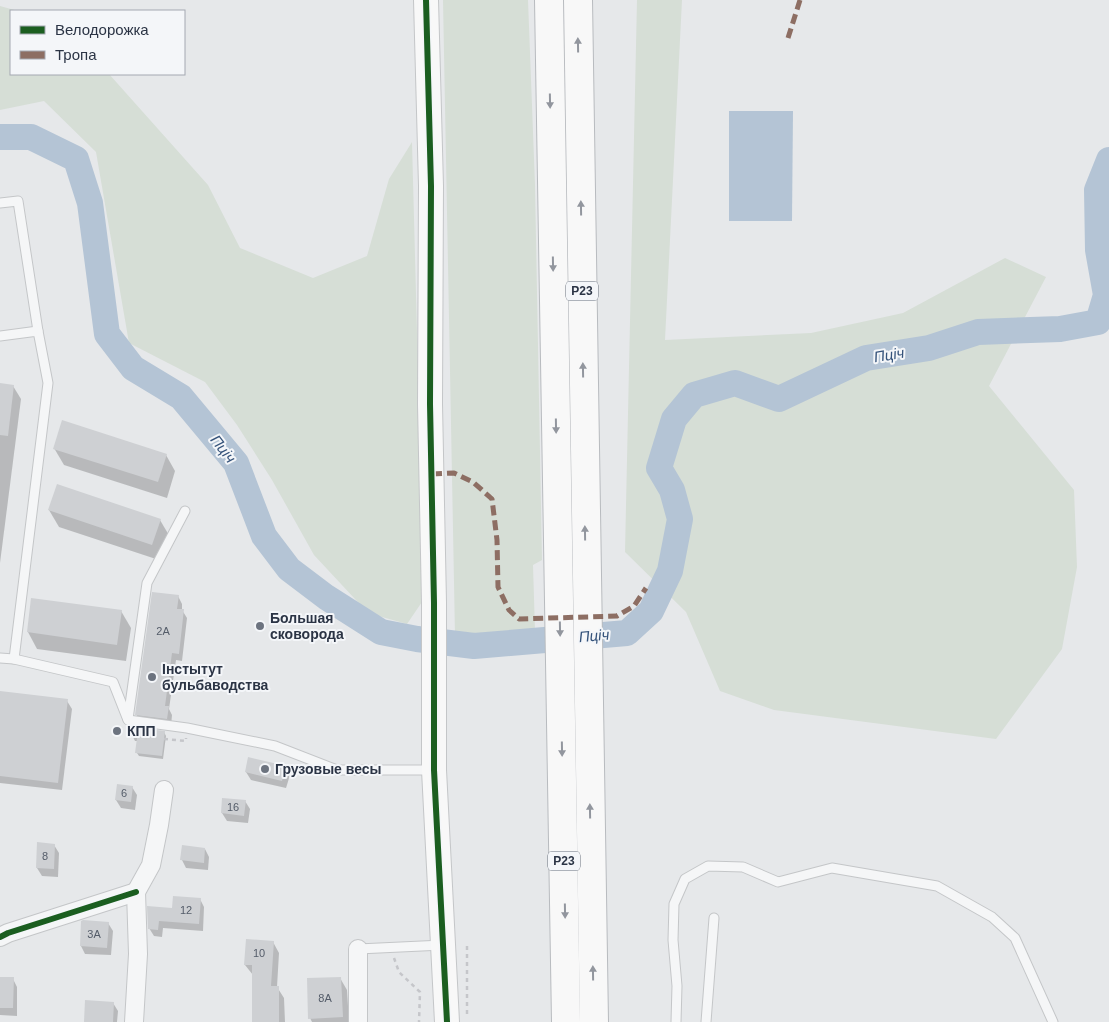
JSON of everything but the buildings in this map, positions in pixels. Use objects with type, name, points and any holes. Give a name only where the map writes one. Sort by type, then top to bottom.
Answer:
[{"type":"highway","name":"Р23","points":[[549,0],[554,350],[573,581],[588,700],[594,1022]]},
{"type":"highway","name":"Р23","points":[[566,1022],[561,700],[573,581],[578,0]]},
{"type":"street","points":[[426,0],[431,186],[430,404],[434,603],[434,770],[447,1022]]},
{"type":"street","points":[[134,1022],[138,954],[136,892],[151,865],[164,790]]},
{"type":"street","points":[[0,937],[136,892]]},
{"type":"street","points":[[358,948],[358,1022]]},
{"type":"lane","points":[[0,203],[18,201],[48,383],[14,659]]},
{"type":"lane","points":[[0,336],[38,331]]},
{"type":"lane","points":[[128,720],[147,583],[185,511]]},
{"type":"lane","points":[[0,658],[14,659],[113,682],[128,720]]},
{"type":"lane","points":[[128,720],[187,728],[275,746],[337,770],[434,770]]},
{"type":"lane","points":[[676,1022],[676,986],[672,940],[674,904],[685,879],[708,866],[743,866],[778,882],[832,868],[937,886],[992,917],[1015,938],[1053,1022]]},
{"type":"lane","points":[[706,1022],[714,918]]},
{"type":"lane","points":[[358,948],[444,945]]},
{"type":"path","points":[[467,1022],[468,946]]},
{"type":"path","points":[[391,947],[399,972],[420,992],[420,1022]]},
{"type":"shaded area","points":[[443,0],[528,0],[535,185],[542,560],[533,565],[535,631],[475,639],[455,635]]},
{"type":"shaded area","points":[[637,0],[682,0],[665,340],[811,333],[903,313],[1005,258],[1046,277],[989,386],[1074,490],[1077,567],[1062,649],[996,739],[774,710],[720,691],[686,612],[625,552]]},
{"type":"shaded area","points":[[0,6],[14,10],[10,10],[10,75],[110,75],[208,185],[240,248],[313,278],[367,256],[389,179],[412,142],[424,599],[407,624],[368,613],[314,555],[272,480],[237,425],[205,382],[129,343],[96,152],[44,101],[0,110]]},
{"type":"water","points":[[729,111],[793,111],[792,221],[729,221]]},
{"type":"waterway","name":"Пціч","points":[[0,137],[31,137],[76,159],[90,203],[107,334],[133,368],[181,397],[236,463],[264,536],[289,569],[326,597],[381,632],[417,639],[474,646],[627,633],[651,611],[670,571],[680,519],[672,490],[659,468],[674,419],[694,395],[735,383],[779,399],[866,358],[929,348],[978,332],[1060,329],[1098,322],[1106,295],[1098,250],[1097,190],[1109,160]]},
{"type":"marked path","points":[[788,38],[800,0]]},
{"type":"marked path","points":[[432,474],[454,473],[473,482],[492,499],[497,540],[498,587],[509,610],[519,619],[617,616],[634,606],[646,588]]},
{"type":"cycle path","points":[[426,0],[431,186],[430,404],[434,603],[434,770],[447,1022]]},
{"type":"cycle path","points":[[0,937],[136,892]]},
{"type":"place","name":"Большая сковорода","points":[[260,626]]},
{"type":"place","name":"Інстытут бульбаводства","points":[[152,677]]},
{"type":"place","name":"КПП","points":[[117,731]]},
{"type":"place","name":"Грузовые весы","points":[[265,769]]}]
